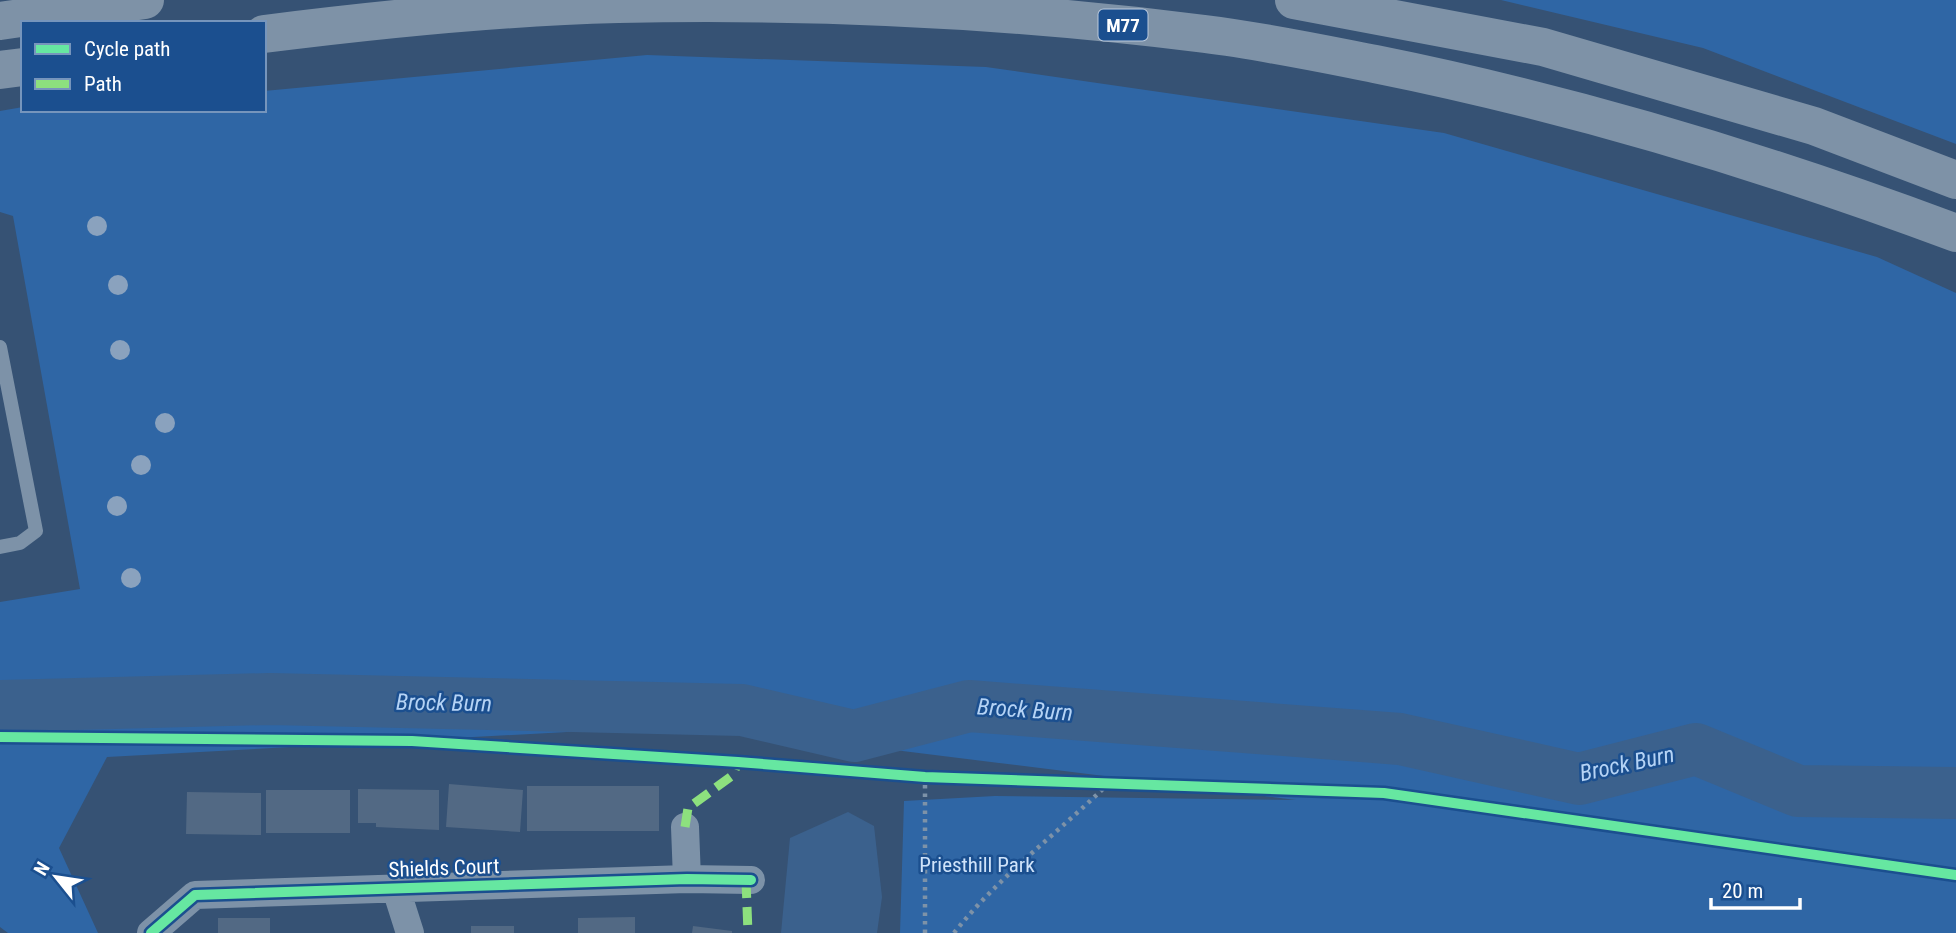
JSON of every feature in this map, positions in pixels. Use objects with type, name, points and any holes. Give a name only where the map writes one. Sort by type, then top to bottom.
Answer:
[{"type":"highway","points":[[0,21],[145,0]]},
{"type":"highway","points":[[1294,0],[1543,47],[1814,126],[1956,180]]},
{"type":"highway","name":"M77","points":[[266,34],[486,11],[617,4],[722,3],[963,9],[1194,33],[1316,52],[1510,93],[1760,163],[1956,233]]},
{"type":"highway","points":[[0,70],[21,67]]},
{"type":"street","points":[[685,827],[687,879]]},
{"type":"street","name":"Shields Court","points":[[151,933],[195,895],[687,879],[751,880]]},
{"type":"street","name":"Shields Court","points":[[396,889],[411,933]]},
{"type":"lane","points":[[0,347],[36,531],[20,543],[0,547]]},
{"type":"path","points":[[0,737],[412,741],[925,777],[1384,793],[1956,875]]},
{"type":"path","points":[[925,777],[925,933]]},
{"type":"path","points":[[954,933],[975,905],[1025,856],[1072,819],[1109,783]]},
{"type":"green space","points":[[1501,0],[1956,0],[1956,144],[1703,48]]},
{"type":"green space","name":"Priesthill Park","points":[[647,55],[986,67],[1444,133],[1877,257],[1956,293],[1956,933],[900,933],[904,801],[995,796],[1296,800],[694,725],[107,757],[59,848],[98,933],[8,933],[0,927],[0,602],[80,589],[13,216],[0,212],[0,111],[21,107],[21,112],[266,112],[266,91]]},
{"type":"shaded area","points":[[848,812],[874,826],[882,897],[877,933],[781,933],[790,838]]},
{"type":"building","points":[[449,784],[523,790],[520,832],[446,827]]},
{"type":"building","points":[[527,786],[659,786],[659,831],[527,831]]},
{"type":"building","points":[[358,789],[439,790],[439,830],[376,827],[376,823],[358,823]]},
{"type":"building","points":[[266,790],[350,790],[350,833],[266,833]]},
{"type":"building","points":[[187,792],[261,793],[261,835],[186,834]]},
{"type":"building","points":[[635,917],[635,933],[578,933],[578,918]]},
{"type":"building","points":[[218,918],[270,918],[270,933],[218,933]]},
{"type":"building","points":[[471,926],[514,926],[514,933],[471,933]]},
{"type":"building","points":[[693,926],[732,931],[732,933],[692,933]]},
{"type":"waterway","name":"Brock Burn","points":[[0,706],[270,699],[742,710],[854,736],[969,706],[1400,739],[1579,779],[1696,749],[1798,791],[1956,793]]},
{"type":"marked path","points":[[685,827],[688,808],[733,775],[738,762]]},
{"type":"marked path","points":[[746,880],[748,933]]},
{"type":"cycle path","points":[[0,737],[412,741],[925,777],[1384,793],[1956,875]]},
{"type":"cycle path","points":[[151,933],[195,895],[687,879],[751,880]]}]
